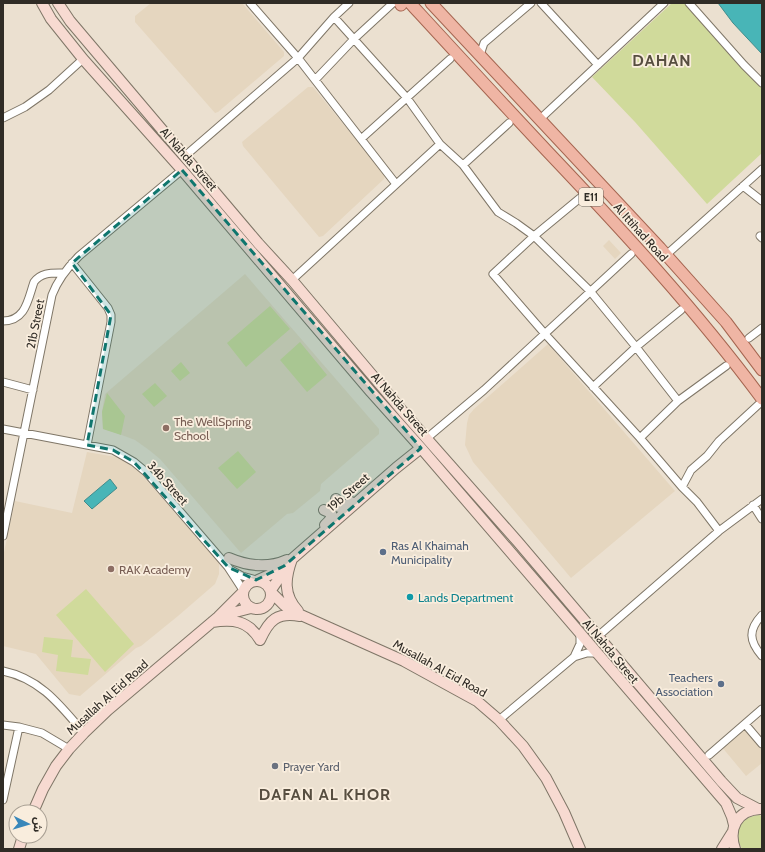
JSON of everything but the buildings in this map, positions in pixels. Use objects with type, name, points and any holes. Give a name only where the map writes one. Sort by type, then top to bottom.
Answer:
[{"type":"main road","name":"Al Nahda Street","points":[[42,3],[51,18],[83,59],[233,229],[371,392],[421,448],[499,541],[726,804],[731,813],[733,829],[732,841],[735,849]]},
{"type":"main road","name":"Al Nahda Street","points":[[58,3],[70,21],[258,243],[292,280],[518,542],[597,637],[732,793],[741,801],[760,809]]},
{"type":"main road","name":"Al Ittihad Road","points":[[401,3],[630,239],[679,293],[736,363],[760,402]]},
{"type":"main road","name":"Al Ittihad Road","points":[[431,3],[666,255],[726,322],[762,370]]},
{"type":"main road","points":[[233,229],[236,224],[239,224],[258,243]]},
{"type":"main road","name":"19b Street","points":[[257,580],[276,572],[421,448]]},
{"type":"main road","points":[[336,499],[336,503],[339,507],[343,508],[389,468],[396,468]]},
{"type":"main road","points":[[304,547],[309,539],[330,520],[332,516],[331,513],[324,510]]},
{"type":"main road","points":[[499,541],[512,547],[516,546],[518,542]]},
{"type":"main road","points":[[228,563],[240,562],[257,566],[276,564],[293,558]]},
{"type":"main road","points":[[293,558],[286,579],[286,589],[292,604],[306,617]]},
{"type":"main road","name":"19b Street","points":[[271,591],[293,558]]},
{"type":"main road","points":[[257,580],[266,583],[271,591],[270,600],[265,607],[258,609],[251,608],[243,600],[243,591],[250,582],[257,580]]},
{"type":"main road","name":"Musallah Al Eid Road","points":[[36,804],[56,766],[84,733],[108,710],[215,619],[243,591]]},
{"type":"main road","name":"Musallah Al Eid Road","points":[[271,591],[292,611],[412,665],[477,701],[499,720],[523,746],[546,778],[564,812],[580,849]]},
{"type":"main road","name":"Musallah Al Eid Road","points":[[265,607],[292,611]]},
{"type":"main road","name":"Musallah Al Eid Road","points":[[215,619],[251,608]]},
{"type":"main road","points":[[215,619],[240,622],[255,632],[260,640],[270,622],[277,617],[286,615],[306,617]]},
{"type":"main road","points":[[722,849],[738,819],[751,810],[760,809]]},
{"type":"street","points":[[262,3],[253,6],[298,58],[396,184]]},
{"type":"street","points":[[185,156],[298,58],[334,17],[349,3]]},
{"type":"street","points":[[315,80],[354,39],[401,3]]},
{"type":"street","points":[[480,55],[484,43],[530,3]]},
{"type":"street","points":[[541,3],[598,65]]},
{"type":"street","points":[[539,120],[664,3]]},
{"type":"street","points":[[689,3],[762,83]]},
{"type":"street","points":[[334,17],[407,98],[440,144],[463,165],[498,212],[534,236],[590,291],[678,401]]},
{"type":"street","points":[[3,118],[26,107],[83,59]]},
{"type":"street","points":[[361,139],[450,59]]},
{"type":"street","points":[[463,165],[509,123]]},
{"type":"street","points":[[292,280],[440,144]]},
{"type":"street","points":[[666,255],[762,168]]},
{"type":"street","name":"21b Street","points":[[3,536],[6,511],[25,433],[52,295],[59,278],[72,263],[182,170]]},
{"type":"street","points":[[743,186],[762,201]]},
{"type":"street","points":[[580,198],[534,236],[493,274],[545,334],[697,502],[719,531]]},
{"type":"street","points":[[427,438],[484,390],[631,254]]},
{"type":"street","points":[[72,263],[108,308],[111,322],[87,445]]},
{"type":"street","points":[[3,321],[13,320],[23,311],[37,278],[44,274],[63,273]]},
{"type":"street","points":[[593,387],[636,347],[681,310]]},
{"type":"street","points":[[749,338],[762,328]]},
{"type":"street","points":[[640,438],[678,401],[726,366]]},
{"type":"street","points":[[3,382],[33,390]]},
{"type":"street","points":[[682,487],[691,470],[707,456],[720,441],[760,402]]},
{"type":"street","name":"34b Street","points":[[3,429],[112,450],[134,462],[146,472],[228,563],[242,576],[257,580]]},
{"type":"street","points":[[597,637],[719,531],[762,499]]},
{"type":"street","points":[[753,505],[762,519]]},
{"type":"street","name":"34b Street","points":[[228,563],[243,591]]},
{"type":"street","points":[[762,615],[755,623],[752,636],[753,644],[762,656]]},
{"type":"street","points":[[574,657],[580,644],[580,634]]},
{"type":"street","points":[[499,720],[574,657],[587,653],[596,654]]},
{"type":"street","points":[[3,671],[17,674],[36,684],[58,703],[84,733]]},
{"type":"street","points":[[709,754],[762,709]]},
{"type":"street","points":[[3,724],[42,733],[70,748]]},
{"type":"street","points":[[745,724],[762,744]]},
{"type":"street","points":[[3,800],[19,727]]},
{"type":"highlighted area","points":[[182,170],[421,448],[284,566],[256,580],[228,567],[134,462],[113,450],[87,445],[111,315],[72,263]]},
{"type":"shaded area","points":[[151,3],[242,3],[284,52],[284,56],[215,113],[135,22],[135,16]]},
{"type":"shaded area","points":[[308,87],[313,87],[385,175],[384,179],[323,236],[319,237],[243,146],[242,142]]},
{"type":"shaded area","points":[[609,240],[621,253],[615,259],[603,246]]},
{"type":"shaded area","points":[[245,274],[379,429],[379,434],[321,484],[320,491],[293,513],[287,514],[241,553],[160,459],[135,440],[103,429],[102,412],[105,394]]},
{"type":"shaded area","points":[[548,344],[675,491],[571,578],[473,462],[465,445],[469,415]]},
{"type":"shaded area","name":"RAK Academy","points":[[87,452],[116,457],[133,465],[219,563],[219,574],[215,584],[80,696],[69,694],[36,654],[3,646],[3,557],[15,501],[72,513]]},
{"type":"shaded area","points":[[743,727],[762,750],[762,763],[746,776],[721,746]]},
{"type":"green space","points":[[672,3],[689,3],[762,81],[762,153],[707,204],[635,122],[592,77]]},
{"type":"green space","points":[[270,306],[290,329],[246,367],[227,343]]},
{"type":"green space","points":[[300,342],[327,375],[307,392],[280,360]]},
{"type":"green space","points":[[181,362],[190,373],[180,381],[171,371]]},
{"type":"green space","points":[[155,383],[167,396],[154,407],[142,394]]},
{"type":"green space","points":[[107,393],[125,416],[121,435],[103,429],[102,412]]},
{"type":"green space","points":[[238,451],[256,472],[237,489],[218,468]]},
{"type":"green space","points":[[86,589],[134,644],[105,672],[56,615]]},
{"type":"green space","points":[[44,637],[73,640],[71,657],[91,659],[88,675],[56,671],[58,655],[42,652]]},
{"type":"green space","points":[[752,816],[762,816],[762,849],[742,849],[738,837],[740,826]]},
{"type":"water","points":[[718,3],[762,3],[762,54],[733,23]]},
{"type":"water","points":[[110,479],[117,488],[92,509],[84,501]]},
{"type":"place","name":"The WellSpring School","points":[[166,428]]},
{"type":"place","name":"Ras Al Khaimah Municipality","points":[[383,552]]},
{"type":"place","name":"RAK Academy","points":[[111,569]]},
{"type":"place","name":"Lands Department","points":[[410,597]]},
{"type":"place","name":"Teachers Association","points":[[721,684]]},
{"type":"place","name":"Prayer Yard","points":[[275,766]]},
{"type":"district","name":"DAHAN","points":[[662,60]]},
{"type":"district","name":"DAFAN AL KHOR","points":[[325,794]]}]
